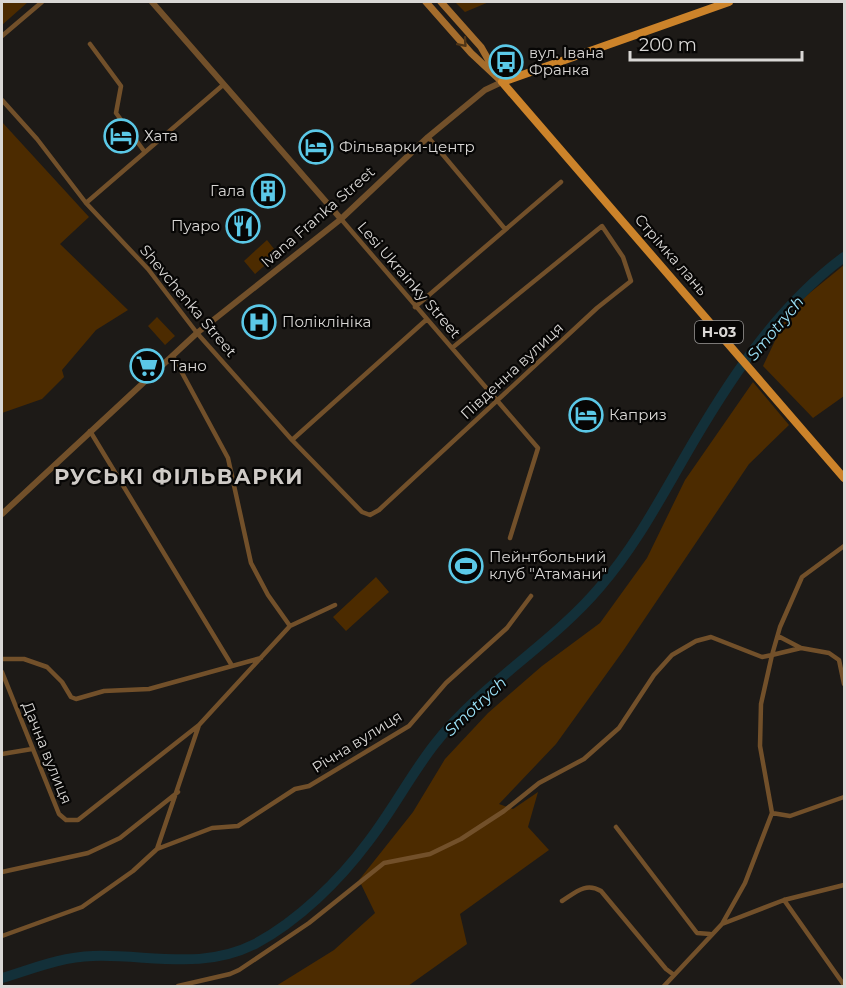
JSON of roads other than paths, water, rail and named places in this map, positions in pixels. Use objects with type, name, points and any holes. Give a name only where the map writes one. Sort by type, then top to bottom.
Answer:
[{"type":"main road","points":[[426,2],[471,53],[502,82]]},
{"type":"main road","points":[[441,2],[481,47],[502,82]]},
{"type":"main road","name":"Ivana Franka Street","points":[[502,82],[729,2]]},
{"type":"main road","name":"Стрімка лань","points":[[502,82],[844,478]]},
{"type":"street","points":[[2,36],[42,2]]},
{"type":"street","name":"Lesi Ukrainky Street","points":[[152,2],[538,448],[510,538]]},
{"type":"street","points":[[90,44],[121,86],[116,113],[144,151]]},
{"type":"street","name":"Ivana Franka Street","points":[[2,514],[197,333],[341,219],[428,137],[485,90],[502,82]]},
{"type":"street","points":[[86,203],[223,84]]},
{"type":"street","name":"Shevchenka Street","points":[[2,100],[37,139],[86,203],[148,269],[197,333],[292,440],[362,512]]},
{"type":"street","points":[[428,137],[505,229]]},
{"type":"street","points":[[415,307],[561,182]]},
{"type":"street","name":"Південна вулиця","points":[[362,512],[370,514],[379,510],[597,308],[632,281],[623,257],[602,226],[452,348]]},
{"type":"street","points":[[292,440],[426,320]]},
{"type":"street","points":[[173,356],[228,458],[251,563],[268,595],[290,626]]},
{"type":"street","points":[[90,431],[231,664]]},
{"type":"street","points":[[722,924],[745,883],[772,813],[762,768],[761,704],[778,636],[801,577],[844,546]]},
{"type":"street","name":"Річна вулиця","points":[[2,936],[82,907],[133,871],[157,849],[212,828],[238,826],[294,789],[309,786],[409,726],[446,683],[507,628],[531,596]]},
{"type":"street","points":[[200,725],[290,626],[335,605]]},
{"type":"street","points":[[778,636],[801,648],[829,653],[839,660],[844,684]]},
{"type":"street","points":[[178,987],[238,970],[309,923],[362,878],[384,863],[430,854],[461,839],[504,811],[539,783],[584,759],[619,728],[660,667],[684,647],[711,637],[762,657],[801,648]]},
{"type":"street","points":[[2,659],[24,659],[47,667],[62,682],[71,697],[76,699],[104,691],[149,689],[231,664],[261,658]]},
{"type":"street","name":"Дачна вулиця","points":[[2,672],[59,814],[66,820],[78,820],[200,725]]},
{"type":"street","name":"Річна вулиця","points":[[157,849],[200,725]]},
{"type":"street","points":[[2,754],[32,749]]},
{"type":"street","points":[[2,872],[88,854],[120,838],[178,792]]},
{"type":"street","points":[[772,813],[790,816],[844,797]]},
{"type":"street","points":[[616,827],[697,933],[710,934]]},
{"type":"street","points":[[664,987],[710,934],[722,924],[783,900],[844,885]]},
{"type":"street","points":[[562,901],[583,887],[593,886],[602,891],[666,969],[674,975]]},
{"type":"street","points":[[783,900],[844,985]]},
{"type":"waterway","name":"Smotrych","points":[[2,978],[46,964],[81,957],[175,959],[215,957],[255,944],[302,912],[357,857],[425,757],[453,723],[494,683],[560,628],[600,587],[635,541],[700,430],[754,349],[796,300],[844,257]]},
{"type":"place","name":"вул. Івана Франка","points":[[506,62]]},
{"type":"place","name":"Хата","points":[[121,136]]},
{"type":"place","name":"Фільварки-центр","points":[[316,147]]},
{"type":"place","name":"Гала","points":[[268,191]]},
{"type":"place","name":"Пуаро","points":[[243,226]]},
{"type":"place","name":"Поліклініка","points":[[259,322]]},
{"type":"place","name":"Тано","points":[[147,366]]},
{"type":"place","name":"Каприз","points":[[586,415]]},
{"type":"place","name":"Пейнтбольний клуб \"Атамани\"","points":[[466,566]]},
{"type":"district","name":"РУСЬКІ ФІЛЬВАРКИ","points":[[179,477]]}]
